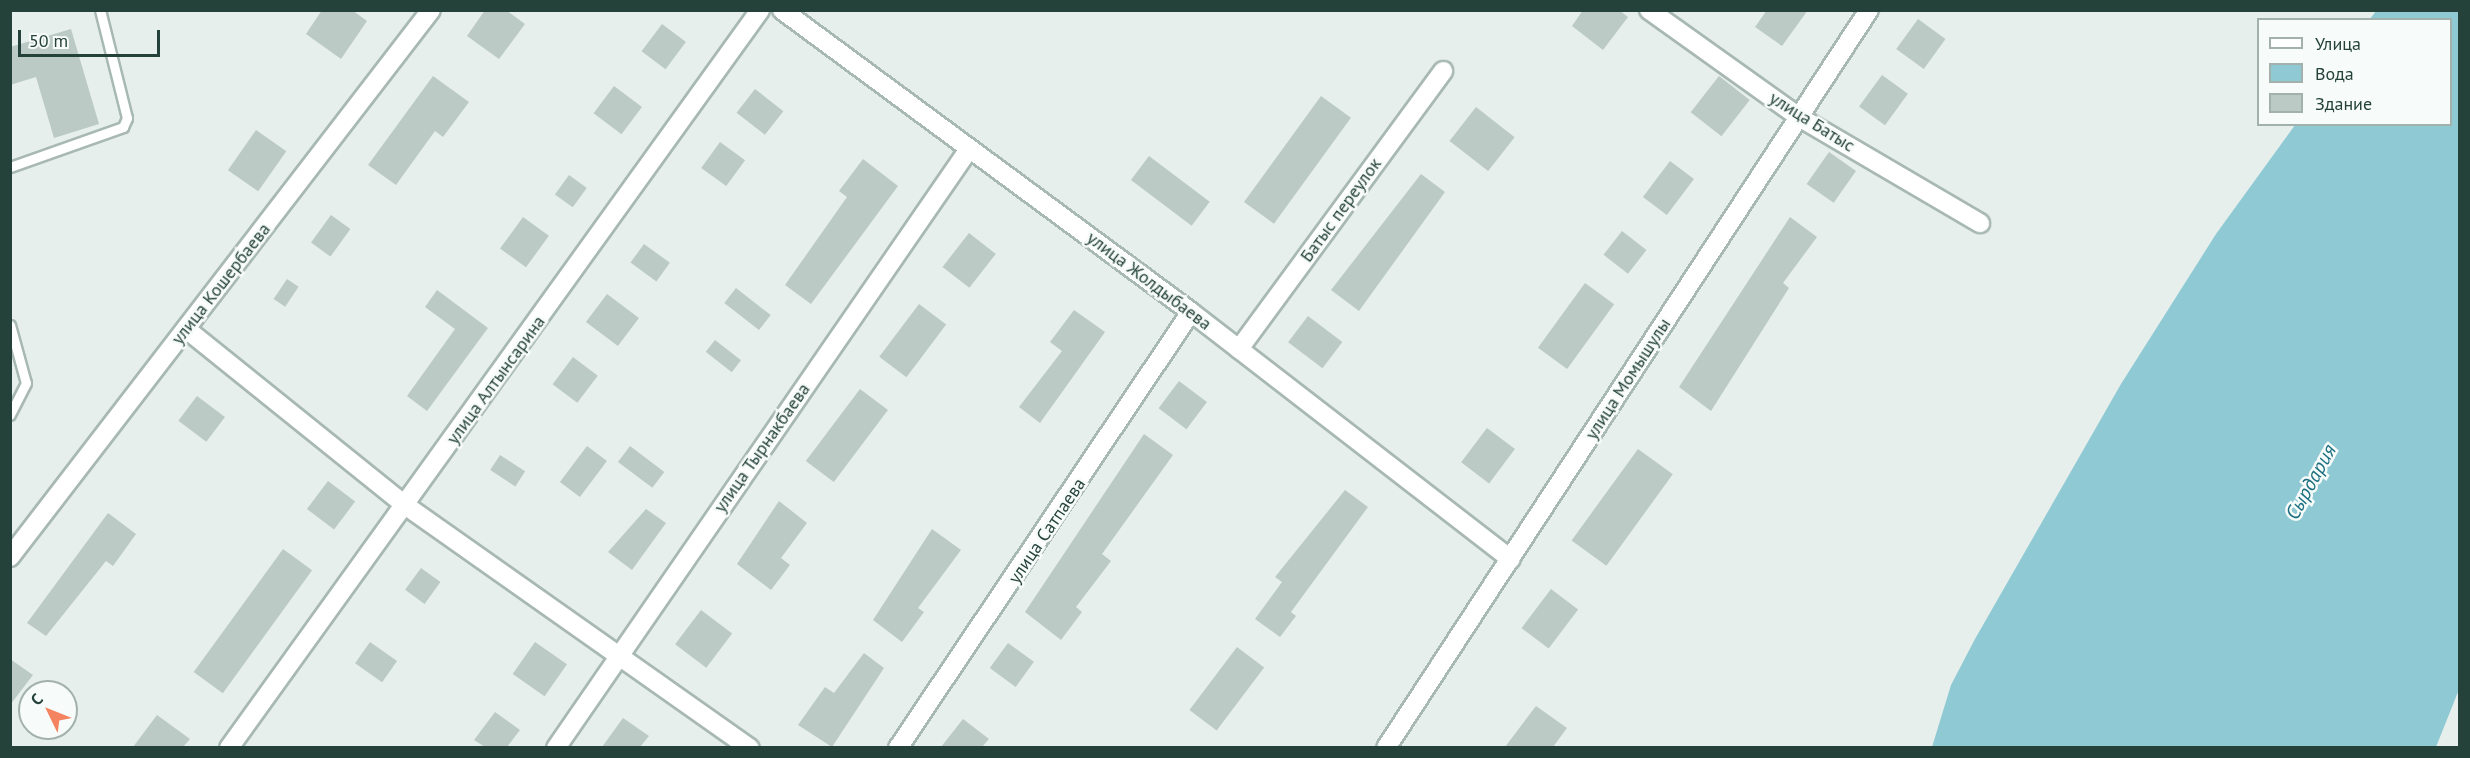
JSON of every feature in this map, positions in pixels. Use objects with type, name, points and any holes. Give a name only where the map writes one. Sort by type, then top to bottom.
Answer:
[{"type":"street","name":"улица Кошербаева","points":[[10,556],[431,10]]},
{"type":"street","name":"улица Алтынсарина","points":[[229,747],[405,506],[760,10]]},
{"type":"street","name":"улица Жолдыбаева","points":[[782,10],[1191,312],[1510,559]]},
{"type":"street","name":"улица Батыс","points":[[1649,10],[1799,117],[1980,223]]},
{"type":"street","name":"улица Момышулы","points":[[1386,747],[1869,10]]},
{"type":"street","name":"Батыс переулок","points":[[1239,349],[1443,71]]},
{"type":"street","name":"улица Тырнакбаева","points":[[556,747],[969,149]]},
{"type":"street","name":"улица Сатпаева","points":[[898,747],[1191,312]]},
{"type":"street","points":[[186,329],[405,506],[618,658],[750,747]]},
{"type":"lane","points":[[10,167],[123,127],[127,118],[100,10]]},
{"type":"lane","points":[[10,326],[26,383],[10,415]]},
{"type":"water","name":"Сырдария","points":[[2376,11],[2459,11],[2460,687],[2436,747],[1932,747],[1951,685],[2121,384],[2216,234],[2294,126],[2452,126],[2452,18],[2371,18]]},
{"type":"building","points":[[322,10],[352,10],[367,21],[341,59],[306,34]]},
{"type":"building","points":[[485,10],[506,10],[525,24],[499,59],[467,36]]},
{"type":"building","points":[[1583,10],[1619,10],[1628,17],[1603,50],[1572,26]]},
{"type":"building","points":[[1767,10],[1808,10],[1782,46],[1755,27]]},
{"type":"building","points":[[1918,19],[1946,39],[1924,69],[1896,49]]},
{"type":"building","points":[[662,24],[686,42],[665,69],[642,51]]},
{"type":"building","points":[[71,29],[99,124],[54,138],[36,77],[10,85],[10,47]]},
{"type":"building","points":[[1882,75],[1908,94],[1885,125],[1859,107]]},
{"type":"building","points":[[433,76],[469,102],[443,137],[435,131],[396,185],[368,165]]},
{"type":"building","points":[[1719,76],[1750,100],[1721,136],[1691,112]]},
{"type":"building","points":[[614,86],[642,107],[621,134],[594,113]]},
{"type":"building","points":[[755,89],[783,111],[765,135],[737,113]]},
{"type":"building","points":[[1321,96],[1351,118],[1274,224],[1244,202]]},
{"type":"building","points":[[1476,107],[1515,137],[1488,171],[1450,141]]},
{"type":"building","points":[[256,130],[286,151],[258,191],[228,170]]},
{"type":"building","points":[[720,142],[745,160],[726,186],[701,168]]},
{"type":"building","points":[[1829,152],[1856,171],[1834,203],[1807,184]]},
{"type":"building","points":[[1149,156],[1210,202],[1192,226],[1131,180]]},
{"type":"building","points":[[863,159],[898,186],[811,304],[785,285],[847,197],[839,191]]},
{"type":"building","points":[[1670,161],[1694,179],[1667,215],[1643,197]]},
{"type":"building","points":[[1421,174],[1445,192],[1359,311],[1331,290]]},
{"type":"building","points":[[569,175],[587,188],[573,207],[555,194]]},
{"type":"building","points":[[331,215],[350,229],[330,257],[311,243]]},
{"type":"building","points":[[523,217],[549,236],[526,267],[500,249]]},
{"type":"building","points":[[1790,217],[1817,237],[1783,283],[1789,288],[1711,411],[1679,387]]},
{"type":"building","points":[[1622,231],[1646,250],[1628,274],[1604,255]]},
{"type":"building","points":[[969,233],[996,254],[969,288],[943,267]]},
{"type":"building","points":[[644,244],[670,263],[656,281],[630,263]]},
{"type":"building","points":[[287,279],[299,287],[285,307],[274,299]]},
{"type":"building","points":[[1585,283],[1614,304],[1567,369],[1538,348]]},
{"type":"building","points":[[736,288],[771,315],[759,330],[724,303]]},
{"type":"building","points":[[437,290],[488,328],[427,411],[407,396],[455,329],[425,307]]},
{"type":"building","points":[[607,294],[639,318],[618,346],[586,322]]},
{"type":"building","points":[[919,304],[946,324],[906,377],[879,357]]},
{"type":"building","points":[[1074,310],[1105,332],[1040,423],[1019,407],[1062,351],[1050,342]]},
{"type":"building","points":[[1308,316],[1342,342],[1322,368],[1288,342]]},
{"type":"building","points":[[715,340],[741,360],[732,372],[706,352]]},
{"type":"building","points":[[573,357],[598,376],[577,403],[553,384]]},
{"type":"building","points":[[1179,381],[1207,402],[1186,429],[1159,408]]},
{"type":"building","points":[[860,389],[888,410],[834,482],[806,461]]},
{"type":"building","points":[[197,396],[225,417],[206,442],[178,421]]},
{"type":"building","points":[[1487,428],[1515,449],[1489,483],[1461,462]]},
{"type":"building","points":[[1144,434],[1173,455],[1102,554],[1111,561],[1076,607],[1082,612],[1061,640],[1025,612]]},
{"type":"building","points":[[587,446],[607,461],[580,497],[560,482]]},
{"type":"building","points":[[630,446],[664,472],[652,488],[618,462]]},
{"type":"building","points":[[1638,449],[1673,474],[1606,566],[1572,540]]},
{"type":"building","points":[[500,455],[525,471],[515,486],[490,470]]},
{"type":"building","points":[[328,481],[355,501],[334,529],[307,509]]},
{"type":"building","points":[[1345,490],[1368,507],[1291,612],[1296,616],[1280,637],[1255,619],[1282,582],[1275,577]]},
{"type":"building","points":[[779,501],[807,523],[781,558],[790,565],[771,590],[737,564]]},
{"type":"building","points":[[646,509],[666,523],[632,570],[608,552]]},
{"type":"building","points":[[108,513],[136,534],[113,566],[106,561],[46,636],[27,623]]},
{"type":"building","points":[[932,529],[961,550],[918,608],[924,612],[902,642],[873,620]]},
{"type":"building","points":[[283,549],[312,570],[223,693],[194,672]]},
{"type":"building","points":[[421,568],[440,582],[425,604],[405,590]]},
{"type":"building","points":[[1551,589],[1578,609],[1549,649],[1522,628]]},
{"type":"building","points":[[701,610],[732,633],[706,668],[675,644]]},
{"type":"building","points":[[370,642],[397,661],[382,682],[355,663]]},
{"type":"building","points":[[535,642],[567,664],[545,696],[513,674]]},
{"type":"building","points":[[1008,643],[1034,662],[1016,687],[990,668]]},
{"type":"building","points":[[1237,647],[1264,667],[1217,731],[1189,710]]},
{"type":"building","points":[[864,653],[884,668],[832,747],[798,725],[825,687],[834,693]]},
{"type":"building","points":[[10,659],[33,675],[29,680],[18,680],[18,695],[10,705]]},
{"type":"building","points":[[1536,706],[1567,728],[1553,747],[1505,747]]},
{"type":"building","points":[[495,712],[520,730],[507,747],[485,747],[474,740]]},
{"type":"building","points":[[157,715],[190,739],[183,747],[133,747]]},
{"type":"building","points":[[623,718],[649,736],[640,747],[602,747]]},
{"type":"building","points":[[963,719],[989,739],[982,747],[941,747]]}]
